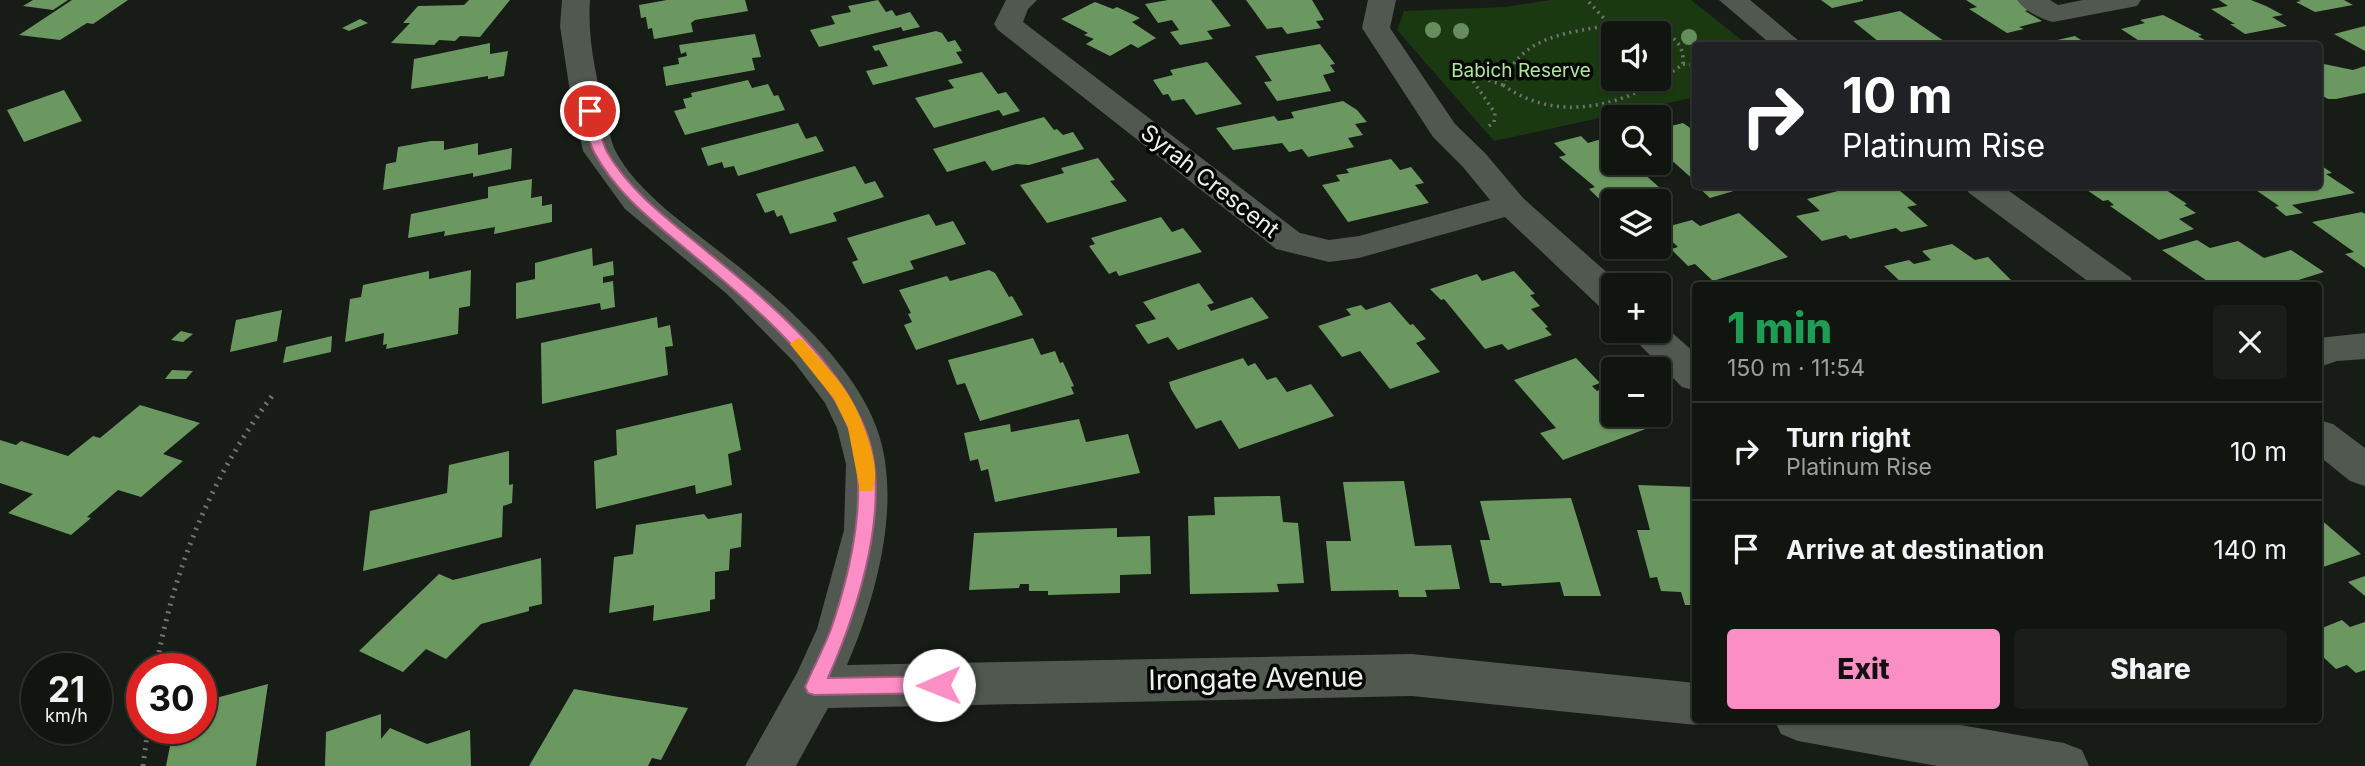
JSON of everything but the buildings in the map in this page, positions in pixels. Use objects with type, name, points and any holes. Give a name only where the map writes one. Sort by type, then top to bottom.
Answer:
[{"type":"street","points":[[576,0],[574,26],[585,92],[600,151],[637,202],[740,286],[807,353],[841,396],[857,428],[866,464],[865,530],[840,629],[814,687],[770,766]]},
{"type":"street","name":"Syrah Crescent","points":[[1023,0],[1016,5],[1008,24],[1288,241],[1329,250],[1359,247],[1511,205]]},
{"type":"street","points":[[1382,0],[1376,29],[1444,130],[1474,160],[1511,205],[1601,287]]},
{"type":"street","points":[[1733,0],[1786,42]]},
{"type":"street","points":[[2031,0],[2053,14],[2127,0]]},
{"type":"street","points":[[1985,189],[2113,282]]},
{"type":"street","points":[[1661,343],[1692,373]]},
{"type":"street","points":[[2322,352],[2330,348],[2365,346]]},
{"type":"street","points":[[2322,437],[2365,470]]},
{"type":"street","name":"Irongate Avenue","points":[[814,687],[1412,675],[1692,704]]},
{"type":"street","points":[[1838,723],[2064,766]]},
{"type":"path","points":[[1589,2],[1607,21]]},
{"type":"path","points":[[1503,85],[1506,69],[1536,44],[1565,34],[1601,27]]},
{"type":"path","points":[[1482,130],[1494,122],[1495,113],[1471,78],[1473,75],[1503,85],[1524,100],[1546,105],[1582,107],[1634,95],[1661,83],[1683,64],[1685,51],[1676,38],[1671,36]]},
{"type":"path","points":[[1683,64],[1692,65]]},
{"type":"path","points":[[158,653],[184,557],[227,462],[255,417],[272,396]]},
{"type":"path","points":[[142,766],[145,744]]},
{"type":"green space","name":"Babich Reserve","points":[[1551,0],[1691,0],[1744,42],[1692,42],[1692,98],[1659,105],[1601,105],[1601,118],[1494,141],[1397,30],[1404,11],[1505,7]]},
{"type":"slow traffic","points":[[798,344],[841,396],[857,428],[866,464],[866,486]]},
{"type":"route","points":[[590,111],[600,151],[637,202],[740,286],[807,353],[841,396],[857,428],[866,464],[865,530],[840,629],[814,687],[939,685]]}]
